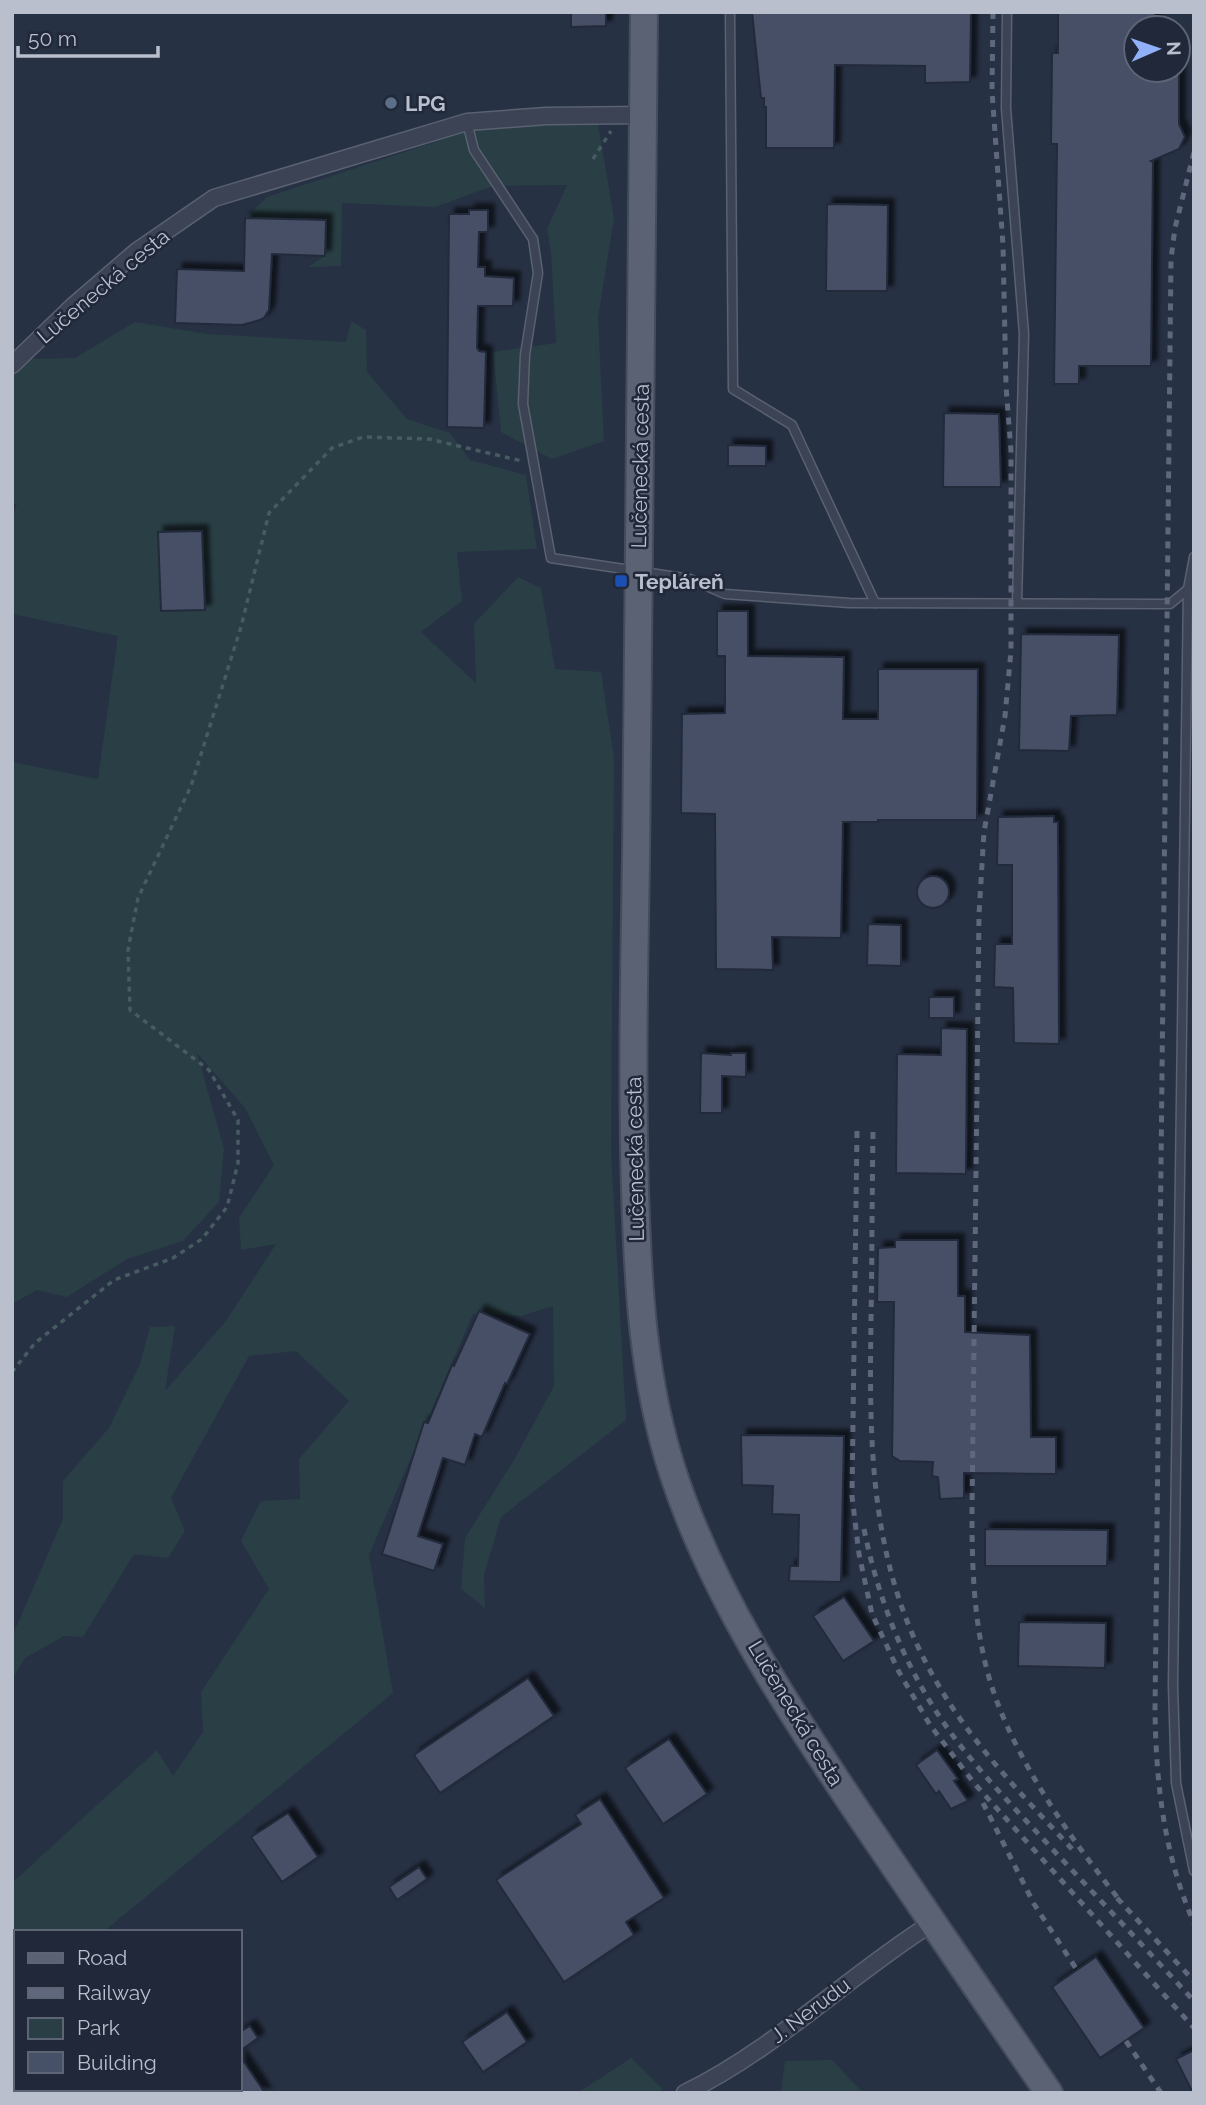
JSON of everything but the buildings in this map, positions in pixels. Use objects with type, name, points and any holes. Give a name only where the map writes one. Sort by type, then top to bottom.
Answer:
[{"type":"main road","name":"Lučenecká cesta","points":[[644,12],[634,1156],[638,1274],[651,1390],[687,1511],[706,1556],[748,1637],[800,1725],[1049,2093]]},
{"type":"street","name":"Lučenecká cesta","points":[[12,365],[72,307],[137,251],[214,198],[467,122],[545,116],[643,115]]},
{"type":"street","name":"J. Nerudu","points":[[685,2093],[712,2080],[890,1949],[932,1923]]},
{"type":"lane","points":[[730,12],[733,389],[792,425],[875,603]]},
{"type":"lane","points":[[1007,12],[1006,108],[1024,334],[1017,603]]},
{"type":"lane","points":[[467,122],[474,150],[533,239],[537,255],[537,291],[523,378],[525,425],[551,558],[690,579],[724,594],[875,603],[1170,604],[1188,589]]},
{"type":"lane","points":[[1194,557],[1188,589],[1173,1685],[1176,1783],[1194,1871]]},
{"type":"lane","points":[[1182,1008],[1194,1008]]},
{"type":"path","points":[[593,159],[611,130]]},
{"type":"path","points":[[12,1372],[35,1343],[114,1280],[173,1258],[202,1239],[227,1207],[238,1163],[238,1120],[209,1070],[130,1010],[128,950],[138,898],[191,786],[241,627],[269,513],[332,448],[363,438],[429,439],[534,464]]},
{"type":"green space","points":[[598,124],[614,218],[598,318],[604,441],[552,459],[501,432],[493,352],[556,343],[547,229],[567,185],[493,186],[435,207],[342,203],[341,266],[308,267],[325,256],[325,220],[245,218],[267,197],[484,126]]},
{"type":"green space","points":[[351,321],[366,330],[367,372],[407,419],[450,433],[470,460],[526,475],[537,549],[457,552],[462,601],[421,632],[476,683],[474,624],[518,577],[541,588],[555,669],[601,672],[614,758],[611,1151],[626,1420],[501,1517],[484,1575],[485,1608],[461,1589],[465,1538],[514,1460],[554,1386],[553,1306],[521,1316],[473,1314],[369,1555],[393,1693],[105,1930],[14,1930],[12,2006],[12,1883],[157,1750],[173,1776],[203,1732],[201,1692],[269,1589],[241,1541],[261,1501],[300,1499],[299,1459],[349,1401],[296,1351],[249,1356],[171,1498],[185,1531],[168,1558],[134,1554],[83,1637],[64,1636],[25,1658],[12,1680],[12,1637],[63,1519],[63,1481],[109,1428],[140,1364],[150,1327],[175,1326],[165,1391],[226,1321],[276,1244],[241,1250],[239,1218],[274,1165],[245,1108],[197,1053],[224,1149],[219,1202],[183,1241],[127,1259],[67,1297],[37,1290],[12,1304],[12,762],[98,779],[118,636],[12,614],[12,518],[17,504],[12,503],[12,373],[22,359],[75,358],[135,322],[207,334],[346,342]]},
{"type":"green space","points":[[631,2058],[663,2089],[655,2093],[578,2093]]},
{"type":"green space","points":[[832,2060],[863,2093],[781,2093],[785,2061]]},
{"type":"railway","points":[[993,12],[992,91],[1003,245],[1006,386],[1011,451],[1011,651],[1005,716],[984,832],[979,914],[972,1512],[974,1582],[978,1628],[988,1674],[1006,1723],[1050,1804],[1122,1903]]},
{"type":"railway","points":[[1194,152],[1175,228],[1171,259],[1155,1710],[1157,1765],[1164,1819],[1175,1871],[1194,1923]]},
{"type":"railway","points":[[857,1131],[852,1496],[859,1554],[872,1614],[899,1672],[930,1725],[974,1783],[1194,2028]]},
{"type":"railway","points":[[873,1132],[873,1461],[886,1551],[898,1595],[914,1638],[950,1704],[999,1769],[1072,1849]]},
{"type":"railway","points":[[864,1529],[879,1588],[901,1646],[946,1726],[997,1789],[1194,2001]]},
{"type":"railway","points":[[983,1803],[1034,1904],[1077,1970]]},
{"type":"railway","points":[[1117,1898],[1194,1981]]},
{"type":"railway","points":[[1126,2041],[1161,2093]]},
{"type":"place","name":"LPG","points":[[391,103]]},
{"type":"place","name":"Tepláreň","points":[[621,581]]}]
